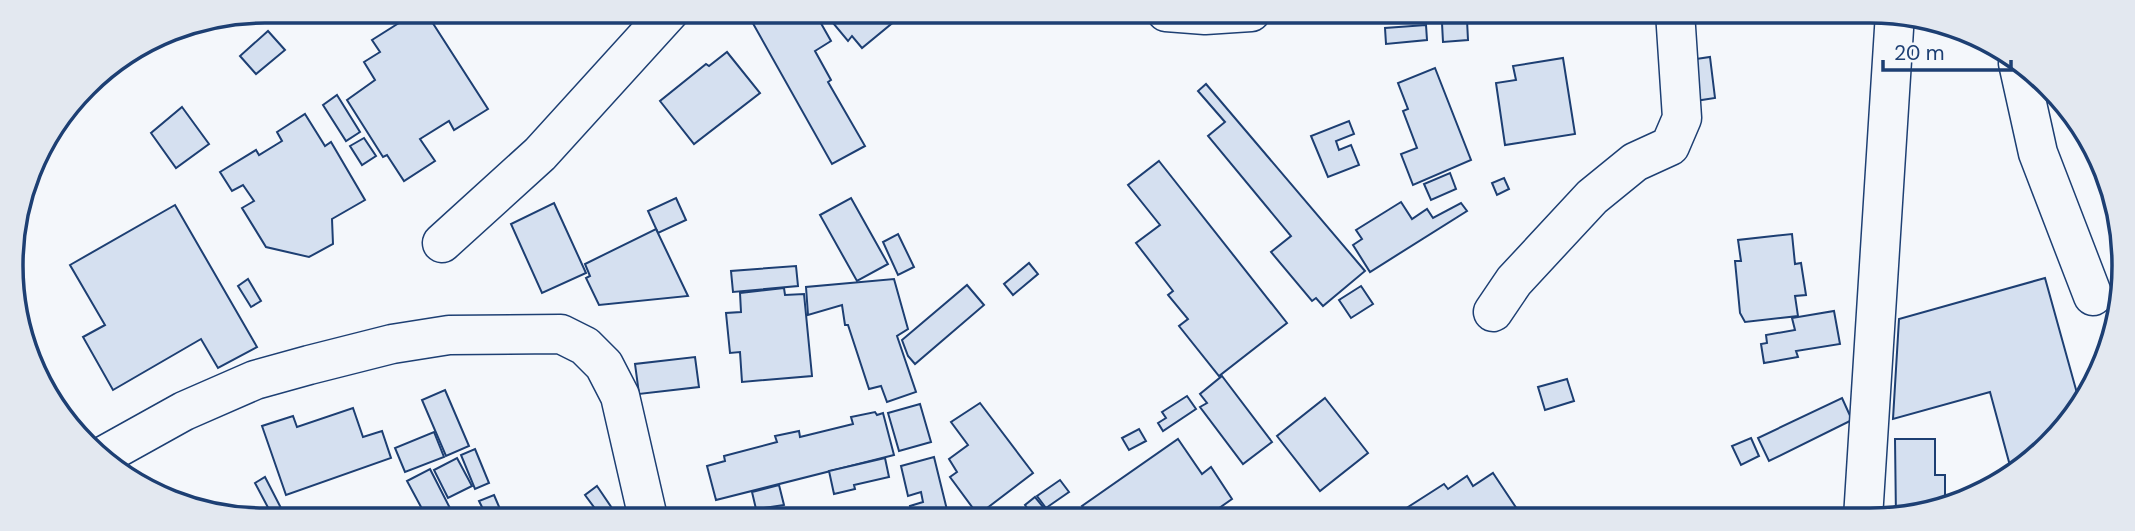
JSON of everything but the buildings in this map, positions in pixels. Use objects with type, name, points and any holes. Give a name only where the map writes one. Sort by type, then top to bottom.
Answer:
[{"type":"street","points":[[442,243],[540,154],[659,23]]},
{"type":"street","points":[[1493,312],[1514,281],[1591,197],[1635,162],[1670,146],[1682,118],[1676,23]]},
{"type":"street","points":[[1864,508],[1894,25]]},
{"type":"street","points":[[2021,76],[2038,153],[2093,296]]},
{"type":"street","points":[[110,452],[195,406],[255,380],[309,365],[392,344],[449,335],[561,334],[585,346],[604,365],[620,396],[646,508]]}]
